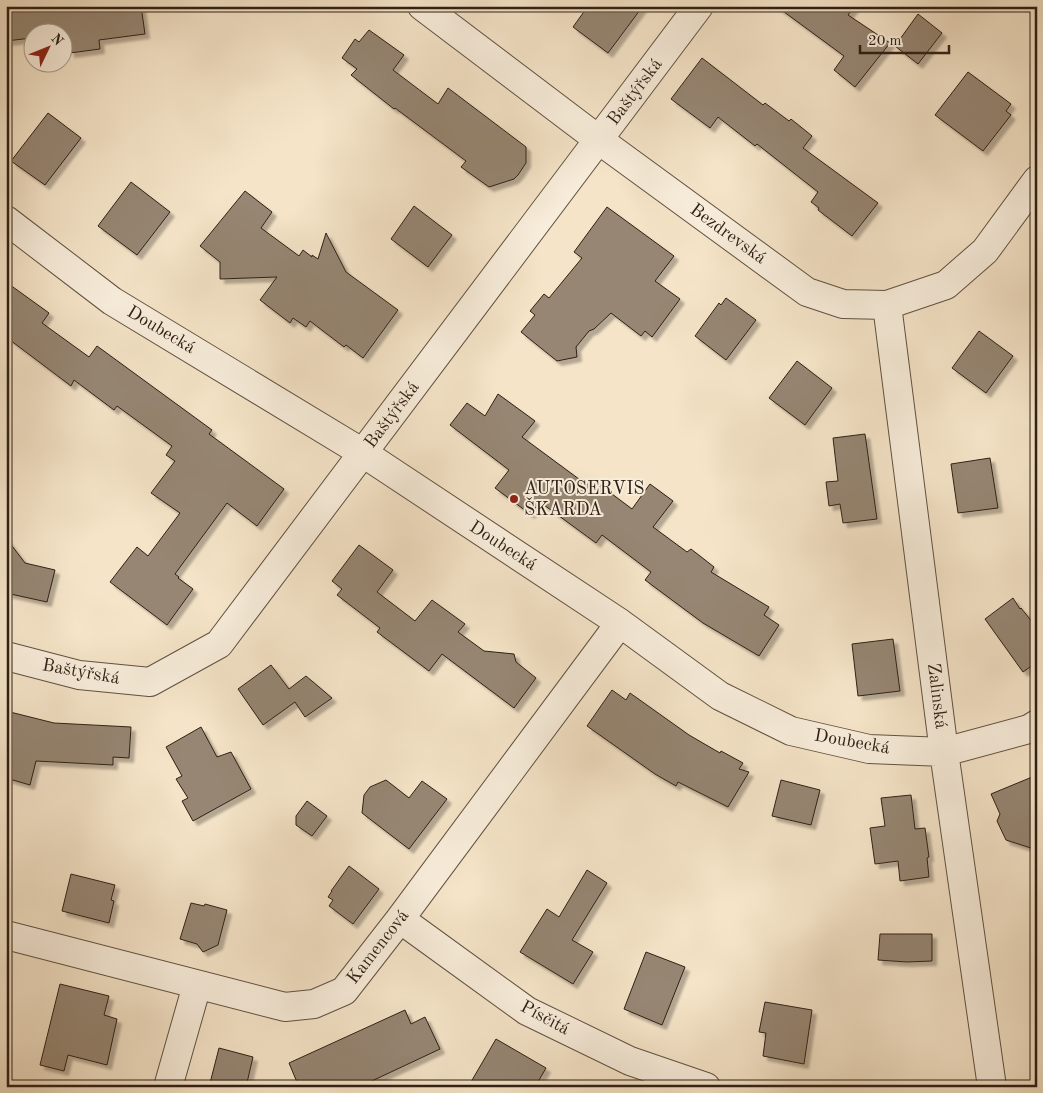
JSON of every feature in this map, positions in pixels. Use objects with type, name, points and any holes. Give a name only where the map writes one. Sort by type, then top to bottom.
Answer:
[{"type":"street","name":"Bezdrevská","points":[[422,6],[599,140],[807,292],[843,304],[887,305],[946,284],[985,251],[1037,180]]},
{"type":"street","name":"Baštýřská","points":[[6,656],[79,674],[150,682],[219,644],[699,6]]},
{"type":"street","name":"Doubecká","points":[[6,220],[112,301],[363,453],[620,623],[720,696],[791,731],[869,749],[944,752],[1029,729],[1037,724]]},
{"type":"street","name":"Zalinská","points":[[887,305],[944,752],[992,1087]]},
{"type":"street","name":"Kamencová","points":[[6,936],[285,1007],[314,1004],[344,991],[400,919],[620,623]]},
{"type":"street","name":"Písčitá","points":[[400,919],[526,1011],[630,1060],[706,1087]]},
{"type":"street","points":[[168,1087],[197,985]]},
{"type":"building","points":[[6,6],[141,6],[145,34],[99,40],[100,49],[72,53],[72,22],[22,22],[22,39],[6,41]]},
{"type":"building","points":[[588,6],[643,6],[608,53],[573,27]]},
{"type":"building","points":[[776,6],[855,6],[848,15],[890,43],[855,87],[834,70],[844,56]]},
{"type":"building","points":[[918,14],[942,33],[918,64],[895,46]]},
{"type":"building","points":[[369,30],[404,55],[393,70],[438,104],[448,88],[526,147],[526,163],[514,179],[489,187],[461,167],[466,161],[351,75],[357,69],[342,58],[355,39],[359,42]]},
{"type":"building","points":[[702,58],[763,105],[765,103],[789,121],[791,119],[812,136],[803,148],[878,203],[852,236],[818,210],[819,208],[811,202],[818,192],[757,144],[755,146],[718,117],[710,128],[671,99]]},
{"type":"building","points":[[968,72],[1011,104],[1006,111],[1011,115],[983,151],[935,115]]},
{"type":"building","points":[[48,113],[81,138],[45,185],[11,161]]},
{"type":"building","points":[[131,182],[170,212],[137,255],[98,226]]},
{"type":"building","points":[[245,191],[272,212],[261,228],[299,256],[303,250],[318,259],[326,233],[346,272],[398,310],[363,358],[346,345],[344,347],[310,321],[306,327],[293,318],[290,323],[260,300],[277,277],[220,279],[220,262],[200,246]]},
{"type":"building","points":[[414,206],[452,235],[428,267],[391,239]]},
{"type":"building","points":[[607,207],[674,256],[655,281],[680,299],[652,337],[645,331],[641,336],[611,313],[594,329],[589,331],[576,347],[577,357],[557,361],[521,332],[535,315],[530,311],[544,294],[549,298],[582,258],[574,252]]},
{"type":"building","points":[[6,282],[49,313],[42,323],[89,357],[97,346],[212,430],[209,434],[284,489],[257,526],[227,503],[175,574],[193,589],[167,625],[110,582],[137,547],[148,556],[180,513],[151,493],[175,461],[166,455],[172,446],[117,406],[114,410],[74,380],[71,386],[6,337]]},
{"type":"building","points":[[726,298],[756,320],[726,360],[695,336],[719,303],[721,305]]},
{"type":"building","points":[[979,331],[1013,356],[986,393],[952,368]]},
{"type":"building","points":[[797,361],[832,388],[805,425],[769,398]]},
{"type":"building","points":[[498,394],[535,421],[522,437],[587,485],[592,479],[632,509],[650,484],[673,501],[653,527],[687,552],[691,549],[714,567],[711,572],[769,607],[764,615],[779,625],[759,656],[703,623],[645,580],[651,572],[602,535],[596,543],[540,502],[530,514],[495,488],[509,470],[450,425],[467,403],[485,416]]},
{"type":"building","points":[[865,434],[877,519],[843,523],[840,504],[829,506],[826,482],[838,481],[833,438]]},
{"type":"building","points":[[990,458],[998,508],[958,513],[951,464]]},
{"type":"building","points":[[6,538],[25,563],[55,570],[47,602],[6,593]]},
{"type":"building","points":[[359,545],[393,570],[377,592],[415,621],[432,600],[465,624],[458,632],[484,651],[514,654],[516,662],[536,678],[514,708],[442,654],[429,671],[377,632],[380,628],[337,595],[342,589],[332,581]]},
{"type":"building","points":[[1013,598],[1037,628],[1037,662],[1023,672],[985,619]]},
{"type":"building","points":[[893,639],[900,691],[858,696],[852,644]]},
{"type":"building","points":[[271,665],[289,689],[306,676],[332,698],[305,717],[295,702],[263,725],[238,689]]},
{"type":"building","points":[[612,690],[626,700],[630,693],[689,735],[720,753],[721,751],[743,763],[739,769],[749,772],[728,807],[678,782],[676,786],[655,774],[587,726]]},
{"type":"building","points":[[6,711],[54,723],[131,727],[129,758],[113,757],[113,765],[36,761],[30,785],[6,778]]},
{"type":"building","points":[[201,727],[217,757],[231,752],[251,789],[193,821],[182,801],[188,798],[176,779],[182,776],[166,747]]},
{"type":"building","points":[[1037,775],[1037,850],[1006,840],[997,821],[1000,814],[991,794]]},
{"type":"building","points":[[386,780],[409,798],[422,781],[447,799],[409,849],[362,813],[364,795],[370,787]]},
{"type":"building","points":[[781,780],[820,790],[811,825],[772,816]]},
{"type":"building","points":[[911,795],[915,829],[925,828],[929,857],[927,858],[929,877],[900,881],[898,861],[875,864],[870,828],[885,826],[881,798]]},
{"type":"building","points":[[307,801],[327,816],[312,836],[296,825],[296,816]]},
{"type":"building","points":[[349,866],[379,889],[353,924],[329,906],[333,900],[328,897]]},
{"type":"building","points":[[587,870],[607,883],[572,940],[593,952],[573,984],[520,952],[547,909],[559,917]]},
{"type":"building","points":[[71,874],[115,885],[111,900],[114,901],[109,923],[62,911]]},
{"type":"building","points":[[191,903],[204,906],[205,904],[227,910],[218,945],[203,952],[197,944],[180,939]]},
{"type":"building","points":[[880,934],[932,934],[932,961],[878,960]]},
{"type":"building","points":[[646,952],[685,967],[662,1025],[624,1009]]},
{"type":"building","points":[[60,984],[109,996],[104,1015],[117,1019],[107,1065],[68,1055],[64,1071],[40,1065]]},
{"type":"building","points":[[765,1002],[812,1010],[804,1064],[763,1056],[766,1033],[759,1032]]},
{"type":"building","points":[[405,1010],[411,1024],[425,1017],[440,1049],[359,1087],[299,1087],[289,1063]]},
{"type":"building","points":[[496,1039],[546,1068],[535,1087],[468,1087]]},
{"type":"building","points":[[219,1048],[253,1057],[246,1087],[209,1087]]},
{"type":"place","name":"AUTOSERVIS ŠKARDA","points":[[514,499]]}]
